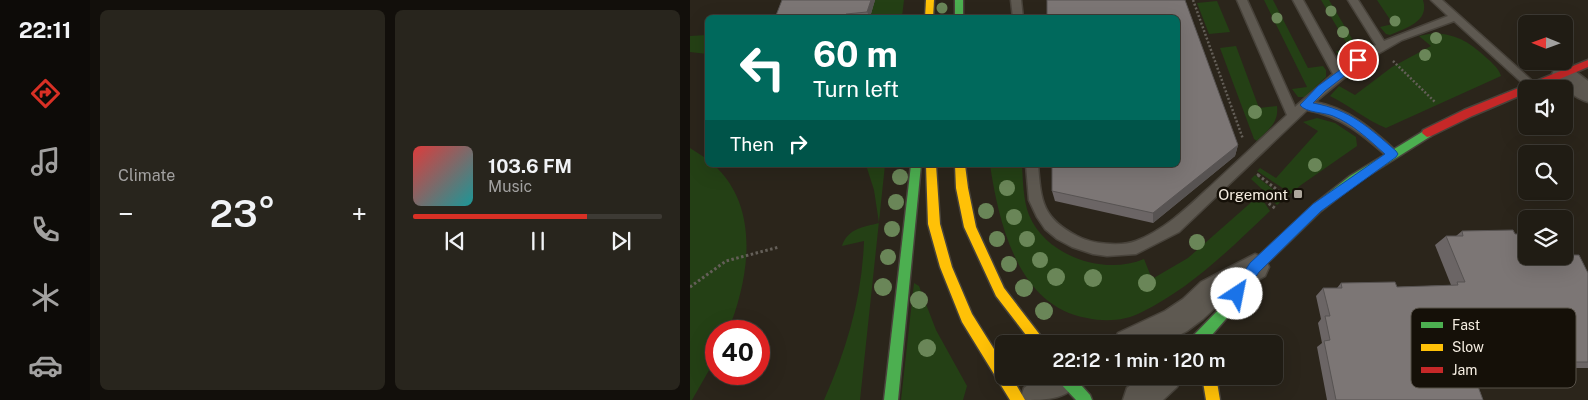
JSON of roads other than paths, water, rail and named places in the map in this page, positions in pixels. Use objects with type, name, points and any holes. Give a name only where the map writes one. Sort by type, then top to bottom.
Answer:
[{"type":"street","points":[[929,15],[930,0]]},
{"type":"street","points":[[959,0],[959,15]]},
{"type":"street","points":[[1548,80],[1588,63]]},
{"type":"street","points":[[1563,74],[1588,94]]},
{"type":"street","points":[[1204,335],[1228,308],[1255,268],[1317,208],[1392,154],[1422,136],[1468,113],[1518,92]]},
{"type":"street","points":[[892,400],[916,167]]},
{"type":"street","points":[[931,167],[934,224],[946,267],[967,318],[1018,400]]},
{"type":"street","points":[[960,167],[962,188],[970,227],[1000,292],[1034,335]]},
{"type":"street","points":[[1147,335],[1176,321],[1193,309],[1211,292],[1255,268]]},
{"type":"street","points":[[1211,335],[1213,325]]},
{"type":"street","points":[[1036,400],[1066,385]]},
{"type":"street","points":[[1140,400],[1156,385]]},
{"type":"street","points":[[1210,385],[1213,400]]},
{"type":"lane","points":[[1018,15],[1016,0],[1025,0]]},
{"type":"lane","points":[[1242,0],[1293,115]]},
{"type":"lane","points":[[1298,0],[1338,75]]},
{"type":"lane","points":[[1353,0],[1380,47]]},
{"type":"lane","points":[[1436,0],[1526,80]]},
{"type":"lane","points":[[1032,167],[1035,200],[1041,213],[1050,225],[1076,243],[1093,248],[1121,250],[1142,245],[1174,228],[1338,75],[1380,47],[1455,17]]},
{"type":"lane","points":[[1305,105],[1331,110],[1350,119],[1392,154]]},
{"type":"place","name":"Orgemont","points":[[1298,194]]}]
